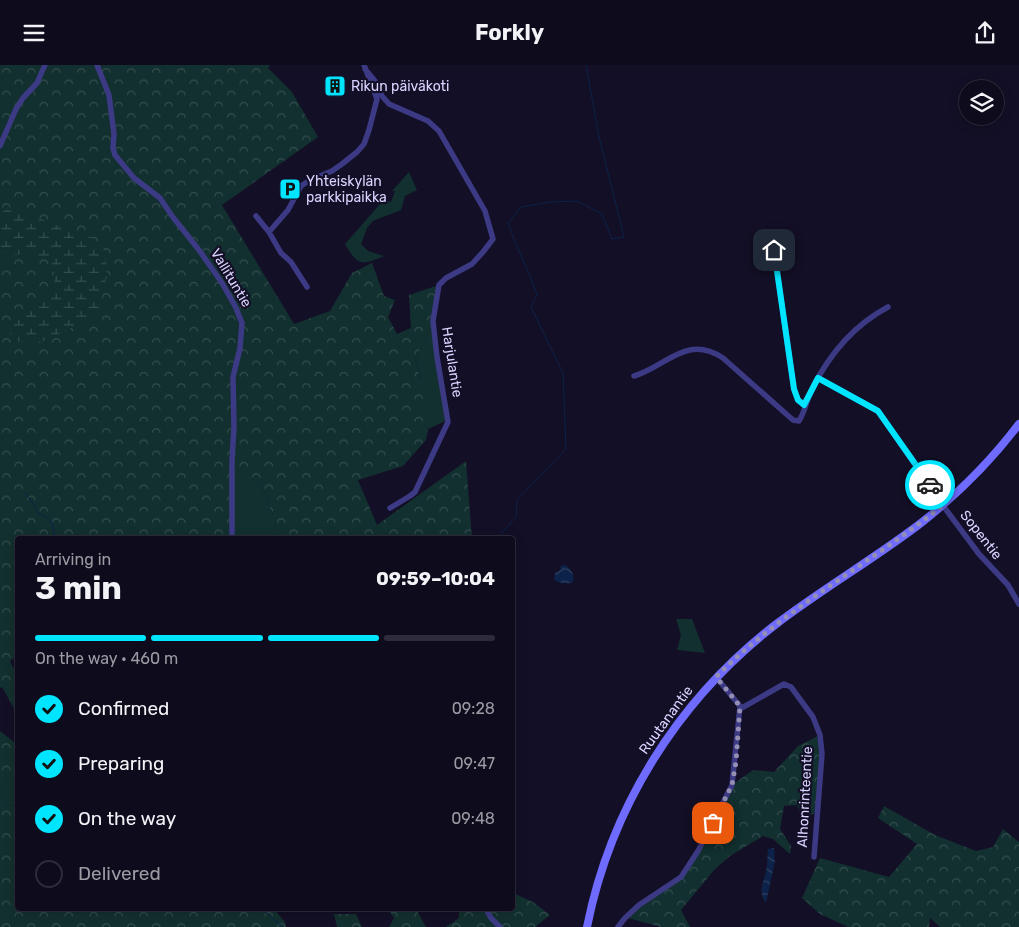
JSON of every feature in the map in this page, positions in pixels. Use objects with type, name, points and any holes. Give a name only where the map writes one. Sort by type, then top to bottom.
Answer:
[{"type":"street","points":[[0,145],[16,109],[37,83],[45,65]]},
{"type":"street","name":"Vallituntie","points":[[97,65],[109,95],[115,155],[130,174],[160,198],[222,283],[242,323],[240,348],[233,377],[232,536]]},
{"type":"street","name":"Harjulantie","points":[[269,232],[288,210],[301,186],[342,165],[364,144],[377,99],[376,91],[364,67]]},
{"type":"street","name":"Harjulantie","points":[[364,67],[376,81],[382,97],[389,104],[428,121],[439,131],[485,211],[493,239],[472,264],[442,280],[439,285],[433,321],[448,422],[415,492],[390,508]]},
{"type":"street","points":[[256,217],[269,232],[281,253],[291,262],[307,287]]},
{"type":"street","points":[[774,250],[794,389],[798,400],[804,405]]},
{"type":"street","points":[[634,376],[652,369],[681,352],[702,349],[714,352],[795,422],[800,419],[804,405],[824,367],[838,349],[864,323],[888,307]]},
{"type":"street","name":"Sopentie","points":[[818,378],[878,411],[943,505],[979,554],[1008,585],[1019,604]]},
{"type":"street","name":"Ruutanantie","points":[[588,927],[599,876],[612,839],[633,794],[652,760],[672,729],[691,705],[716,677],[775,625],[903,536],[943,505],[975,475],[1019,424]]},
{"type":"street","points":[[618,927],[639,905],[681,877],[698,851],[732,785],[740,706],[716,677]]},
{"type":"street","name":"Alhonrinteentie","points":[[740,709],[784,684],[791,687],[813,717],[820,735],[822,754],[814,857]]},
{"type":"street","points":[[487,911],[500,927]]},
{"type":"green space","points":[[0,65],[270,65],[268,68],[292,92],[318,137],[222,205],[294,324],[330,311],[352,273],[372,263],[384,296],[395,300],[388,317],[397,334],[411,328],[409,295],[439,285],[432,327],[415,359],[423,386],[422,417],[428,429],[426,440],[403,466],[358,480],[377,525],[466,461],[472,536],[274,536],[276,523],[263,490],[251,476],[232,461],[232,536],[15,536],[15,657],[10,661],[15,671],[15,710],[2,687],[0,688]]},
{"type":"green space","points":[[409,172],[417,190],[405,196],[401,210],[373,221],[367,228],[361,244],[368,251],[384,256],[365,262],[357,260],[345,244],[380,204],[388,201],[391,202],[395,191],[392,191]]},
{"type":"green space","points":[[13,206],[59,227],[88,234],[105,251],[107,276],[99,308],[86,321],[37,344],[16,341],[9,332],[18,319],[47,297],[54,284],[55,274],[52,263],[34,253],[10,255],[0,251],[0,213]]},
{"type":"green space","points":[[432,327],[448,420],[428,429],[422,418],[421,378],[415,359]]},
{"type":"green space","points":[[232,460],[251,476],[263,490],[276,523],[274,536],[232,536]]},
{"type":"green space","points":[[676,619],[692,619],[705,653],[677,650],[681,635]]},
{"type":"green space","points":[[0,731],[15,742],[15,780],[0,785]]},
{"type":"green space","points":[[820,735],[822,754],[815,814],[802,816],[797,805],[784,806],[780,829],[791,846],[790,854],[773,839],[763,836],[730,856],[715,869],[681,910],[690,927],[661,927],[628,918],[639,905],[681,877],[732,785],[753,770],[774,772],[798,746]]},
{"type":"green space","points":[[15,780],[15,806],[7,805],[0,796],[0,785]]},
{"type":"green space","points":[[0,796],[7,805],[15,806],[15,911],[276,911],[285,922],[286,927],[0,927]]},
{"type":"green space","points":[[884,806],[935,835],[976,851],[993,847],[1003,829],[1019,842],[1019,927],[940,927],[930,918],[929,927],[848,927],[820,914],[802,898],[820,858],[889,877],[917,844],[878,818]]},
{"type":"green space","points":[[515,894],[533,902],[550,915],[535,927],[446,927],[459,918],[459,911],[515,911]]},
{"type":"green space","points":[[389,911],[417,911],[426,927],[389,927],[394,918]]},
{"type":"green space","points":[[334,914],[356,914],[362,927],[337,927]]},
{"type":"water","points":[[564,565],[572,572],[573,582],[563,583],[554,579],[555,573],[561,570],[560,566]]},
{"type":"water","points":[[774,848],[775,861],[766,903],[762,895],[762,887],[767,868],[768,849]]},
{"type":"waterway","points":[[500,536],[516,517],[517,500],[566,449],[563,373],[531,307],[537,295],[508,223],[521,207],[550,202],[577,201],[602,214],[612,239],[624,237],[599,137],[586,65]]},
{"type":"waterway","points":[[25,492],[39,513],[52,522],[56,536]]},
{"type":"waterway","points":[[264,911],[283,927]]},
{"type":"way so far","points":[[713,823],[732,785],[736,762],[740,706],[716,677],[775,625],[921,523],[943,505],[930,485]]},
{"type":"place","name":"Rikun päiväkoti","points":[[335,86]]},
{"type":"place","name":"Yhteiskylän parkkipaikka","points":[[290,189]]},
{"type":"route","points":[[774,250],[794,389],[798,400],[804,405],[818,378],[878,411],[930,485]]}]
